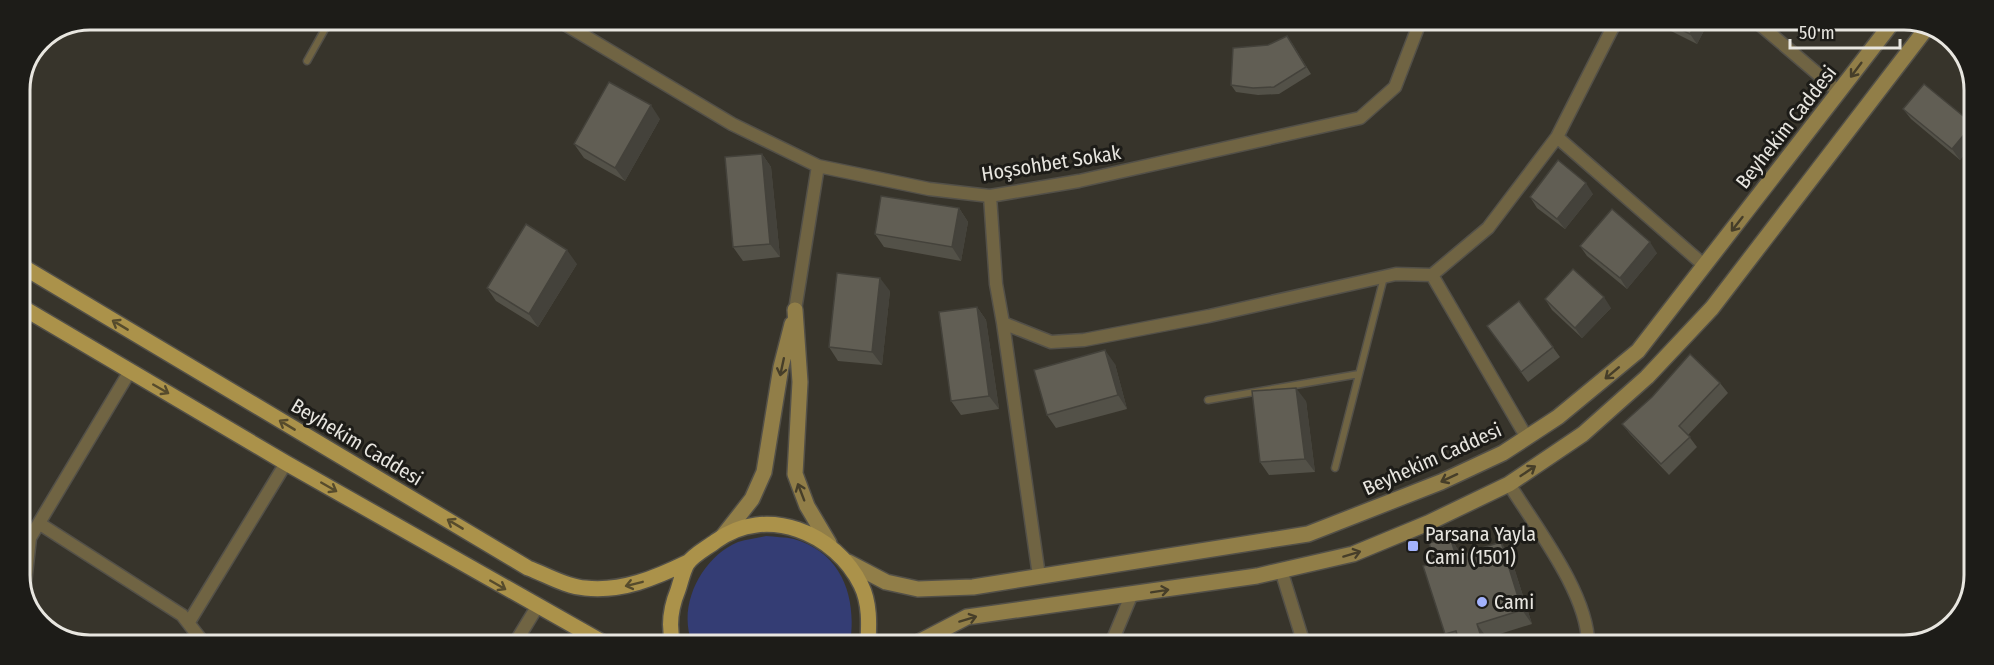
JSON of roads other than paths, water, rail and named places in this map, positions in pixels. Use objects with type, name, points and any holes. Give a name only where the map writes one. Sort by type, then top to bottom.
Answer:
[{"type":"main road","name":"Beyhekim Caddesi","points":[[848,562],[886,582],[918,589],[973,587],[1308,534],[1441,482],[1503,453],[1558,417],[1638,351],[1887,30]]},
{"type":"main road","points":[[932,635],[967,617],[1131,596],[1281,570],[1353,554],[1428,523],[1509,484],[1582,434],[1647,377],[1712,308],[1923,33]]},
{"type":"main road","name":"Beyhekim Caddesi","points":[[30,271],[528,568],[583,588],[617,588],[651,579],[688,562],[723,536],[751,526],[780,525],[806,531],[829,543],[848,562],[862,587],[869,615],[868,635]]},
{"type":"main road","points":[[723,536],[752,499],[764,472],[781,367],[795,310]]},
{"type":"main road","points":[[795,310],[800,382],[795,474],[807,506],[829,543]]},
{"type":"main road","points":[[30,312],[286,463],[589,635]]},
{"type":"main road","points":[[670,635],[672,604],[688,562]]},
{"type":"street","name":"Hoşsohbet Sokak","points":[[575,30],[732,124],[818,166],[929,189],[990,196],[1079,181],[1360,118],[1395,87],[1417,30]]},
{"type":"street","points":[[1004,323],[1051,342],[1084,340],[1209,316],[1396,274],[1432,275],[1488,228],[1557,137],[1611,30]]},
{"type":"street","points":[[1766,30],[1839,92]]},
{"type":"street","points":[[1557,137],[1705,266]]},
{"type":"street","points":[[795,310],[818,166]]},
{"type":"street","points":[[990,196],[996,284],[1004,323],[1039,576]]},
{"type":"street","points":[[1432,275],[1527,438]]},
{"type":"street","points":[[30,531],[40,524],[130,371]]},
{"type":"street","points":[[189,622],[286,463]]},
{"type":"street","points":[[1509,484],[1575,591],[1588,635]]},
{"type":"street","points":[[40,524],[182,615],[198,635]]},
{"type":"street","points":[[1281,570],[1301,635]]},
{"type":"street","points":[[1116,635],[1131,596]]},
{"type":"street","points":[[521,635],[537,607]]},
{"type":"lane","points":[[307,61],[324,30]]},
{"type":"lane","points":[[1335,468],[1384,277]]},
{"type":"lane","points":[[1208,400],[1359,374]]},
{"type":"place","name":"Parsana Yayla Cami (1501)","points":[[1413,546]]},
{"type":"place","name":"Cami","points":[[1482,602]]}]
